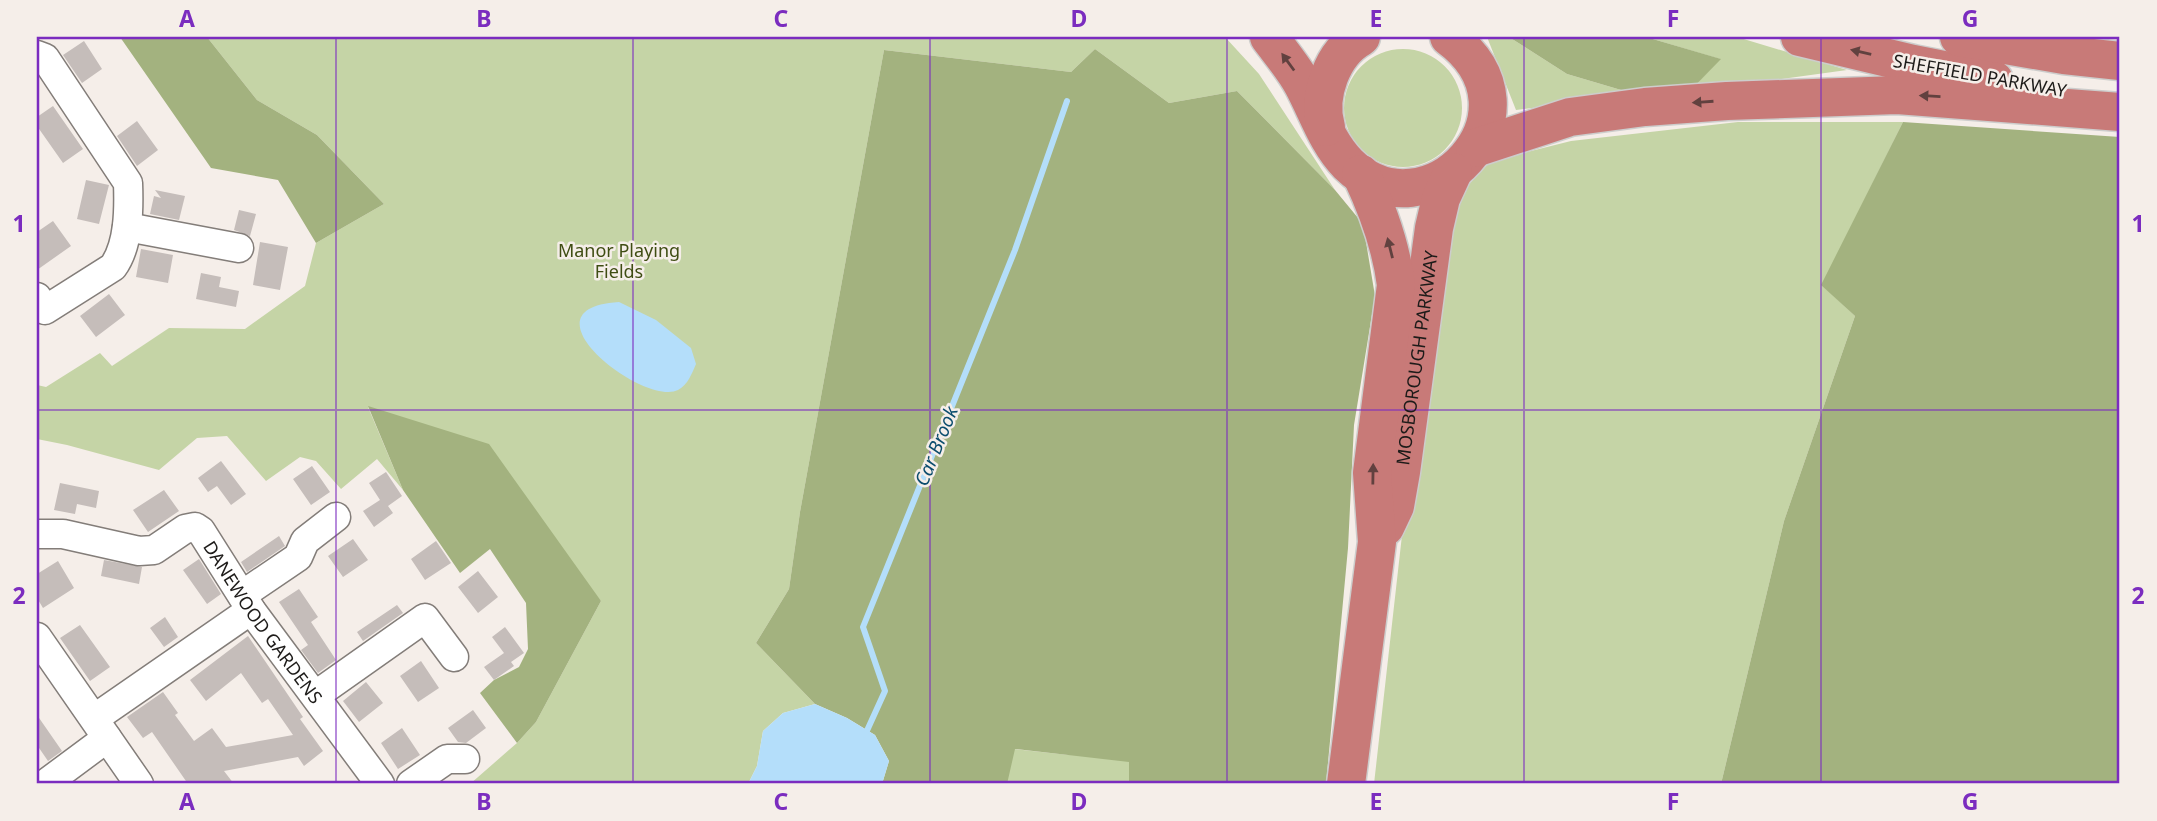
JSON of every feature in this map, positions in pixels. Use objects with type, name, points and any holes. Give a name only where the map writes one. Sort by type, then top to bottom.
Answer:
[{"type":"highway","points":[[1269,37],[1302,82],[1327,133],[1349,165],[1362,174],[1391,186],[1408,187],[1439,180],[1464,160],[1570,117],[1645,107],[1739,100],[1897,95],[2120,112]]},
{"type":"highway","points":[[1327,133],[1322,116],[1328,78],[1339,57],[1362,37]]},
{"type":"highway","name":"SHEFFIELD PARKWAY","points":[[1800,37],[1913,64],[2120,100]]},
{"type":"highway","name":"SHEFFIELD PARKWAY","points":[[1959,37],[2064,55],[2120,61]]},
{"type":"highway","points":[[2060,37],[2120,47]]},
{"type":"highway","name":"MOSBOROUGH PARKWAY","points":[[1377,541],[1395,506],[1430,249],[1441,198],[1486,117],[1485,83],[1469,54],[1452,38]]},
{"type":"highway","name":"MOSBOROUGH PARKWAY","points":[[1346,784],[1377,541],[1372,473],[1396,285],[1393,258],[1386,233],[1362,174]]},
{"type":"street","points":[[37,55],[45,58],[128,183],[127,227],[118,260],[113,267],[41,304]]},
{"type":"street","points":[[127,227],[239,248]]},
{"type":"street","points":[[45,784],[101,728],[298,557],[305,541],[336,517]]},
{"type":"street","name":"DANEWOOD GARDENS","points":[[37,534],[63,534],[139,551],[154,550],[186,529],[195,527],[201,531],[247,603],[380,784]]},
{"type":"street","points":[[316,695],[425,618],[454,657]]},
{"type":"street","points":[[37,637],[139,784]]},
{"type":"street","points":[[411,784],[447,759],[465,760]]},
{"type":"green space","points":[[120,37],[207,37],[257,100],[317,135],[384,204],[316,243],[278,180],[211,168]]},
{"type":"green space","name":"Manor Playing Fields","points":[[207,37],[1225,37],[1259,74],[1335,190],[1237,91],[1169,103],[1095,49],[1071,72],[884,50],[800,512],[789,589],[756,643],[815,704],[783,713],[763,731],[757,766],[748,784],[470,784],[517,743],[536,722],[601,601],[368,407],[403,490],[377,459],[341,489],[316,461],[300,457],[266,481],[227,436],[197,438],[159,470],[37,439],[37,385],[46,387],[100,353],[112,366],[169,328],[245,329],[305,286],[316,243],[384,204],[317,135],[257,100]]},
{"type":"green space","points":[[1487,37],[1509,37],[1567,74],[1638,95],[1516,110]]},
{"type":"green space","points":[[1509,37],[1646,37],[1721,59],[1689,92],[1638,95],[1567,74]]},
{"type":"green space","points":[[1646,37],[1737,37],[1847,70],[1689,92],[1720,59]]},
{"type":"green space","points":[[1095,49],[1169,103],[1237,91],[1335,190],[1363,224],[1375,296],[1354,425],[1348,548],[1326,784],[1129,784],[1129,762],[1015,749],[1007,784],[882,784],[889,761],[875,735],[847,718],[815,704],[756,643],[789,589],[800,512],[884,50],[1071,72]]},
{"type":"green space","points":[[1403,49],[1426,53],[1445,66],[1458,85],[1462,108],[1458,131],[1445,150],[1426,163],[1403,167],[1380,163],[1361,150],[1348,131],[1344,108],[1348,85],[1361,66],[1380,53]]},
{"type":"green space","points":[[1738,122],[1903,122],[1822,285],[1855,316],[1784,521],[1721,784],[1374,784],[1417,402],[1460,194],[1491,161],[1571,141]]},
{"type":"green space","points":[[1903,122],[2120,137],[2120,784],[1721,784],[1784,521],[1855,316],[1821,285]]},
{"type":"green space","points":[[368,406],[489,444],[601,601],[536,722],[517,743],[480,693],[494,680],[519,667],[528,649],[526,603],[490,549],[460,573],[403,490]]},
{"type":"green space","points":[[1014,749],[1069,755],[1130,752],[1129,784],[933,784]]},
{"type":"water","points":[[619,302],[656,320],[691,348],[696,364],[681,388],[661,391],[640,384],[597,355],[583,337],[580,321],[591,308]]},
{"type":"water","points":[[815,704],[847,718],[875,735],[889,761],[882,784],[748,784],[757,766],[763,731],[783,713]]},
{"type":"building","points":[[84,41],[102,69],[82,83],[63,55]]},
{"type":"building","points":[[53,106],[83,149],[63,163],[37,126],[37,117]]},
{"type":"building","points":[[137,121],[158,150],[137,166],[117,136]]},
{"type":"building","points":[[86,180],[109,185],[99,224],[77,219]]},
{"type":"building","points":[[155,190],[185,196],[179,220],[150,214],[154,196],[161,198]]},
{"type":"building","points":[[239,210],[256,214],[250,236],[234,230]]},
{"type":"building","points":[[53,221],[71,246],[37,270],[37,232]]},
{"type":"building","points":[[260,242],[288,247],[280,290],[253,285]]},
{"type":"building","points":[[141,249],[173,255],[168,283],[136,277]]},
{"type":"building","points":[[201,273],[221,277],[219,287],[239,291],[236,307],[196,299]]},
{"type":"building","points":[[109,294],[125,315],[96,337],[80,316]]},
{"type":"building","points":[[221,461],[246,494],[231,505],[217,486],[208,492],[198,478]]},
{"type":"building","points":[[312,466],[330,492],[311,505],[293,479]]},
{"type":"building","points":[[386,472],[402,496],[388,506],[393,513],[374,527],[363,511],[380,500],[369,483]]},
{"type":"building","points":[[60,483],[99,491],[96,508],[77,504],[75,514],[54,510]]},
{"type":"building","points":[[164,490],[179,511],[148,532],[133,510]]},
{"type":"building","points":[[279,536],[285,546],[247,572],[241,562]]},
{"type":"building","points":[[353,539],[368,560],[343,577],[328,556]]},
{"type":"building","points":[[436,541],[451,563],[425,580],[411,559]]},
{"type":"building","points":[[199,559],[221,594],[207,604],[183,570]]},
{"type":"building","points":[[104,560],[142,567],[139,584],[101,576]]},
{"type":"building","points":[[58,561],[74,588],[43,608],[37,598],[37,574]]},
{"type":"building","points":[[478,571],[498,597],[478,613],[458,587]]},
{"type":"building","points":[[299,589],[318,617],[311,622],[336,660],[318,673],[301,650],[308,645],[279,602]]},
{"type":"building","points":[[397,605],[403,613],[363,641],[357,632]]},
{"type":"building","points":[[165,617],[178,637],[164,647],[150,628]]},
{"type":"building","points":[[80,625],[110,667],[90,681],[60,638]]},
{"type":"building","points":[[505,627],[524,653],[511,662],[514,666],[494,680],[484,667],[504,653],[492,637]]},
{"type":"building","points":[[248,636],[323,751],[304,766],[298,757],[224,771],[234,784],[188,784],[152,732],[143,738],[127,717],[163,692],[178,713],[175,715],[194,741],[212,728],[226,747],[293,735],[268,699],[262,703],[241,673],[206,701],[190,680]]},
{"type":"building","points":[[421,661],[439,688],[418,702],[400,676]]},
{"type":"building","points":[[366,682],[383,703],[359,722],[343,701]]},
{"type":"building","points":[[473,710],[486,728],[466,743],[458,742],[448,728]]},
{"type":"building","points":[[37,715],[62,751],[48,761],[37,745]]},
{"type":"building","points":[[402,728],[420,755],[398,769],[381,743]]},
{"type":"waterway","name":"Car Brook","points":[[865,735],[885,691],[863,627],[1015,250],[1067,101]]}]
